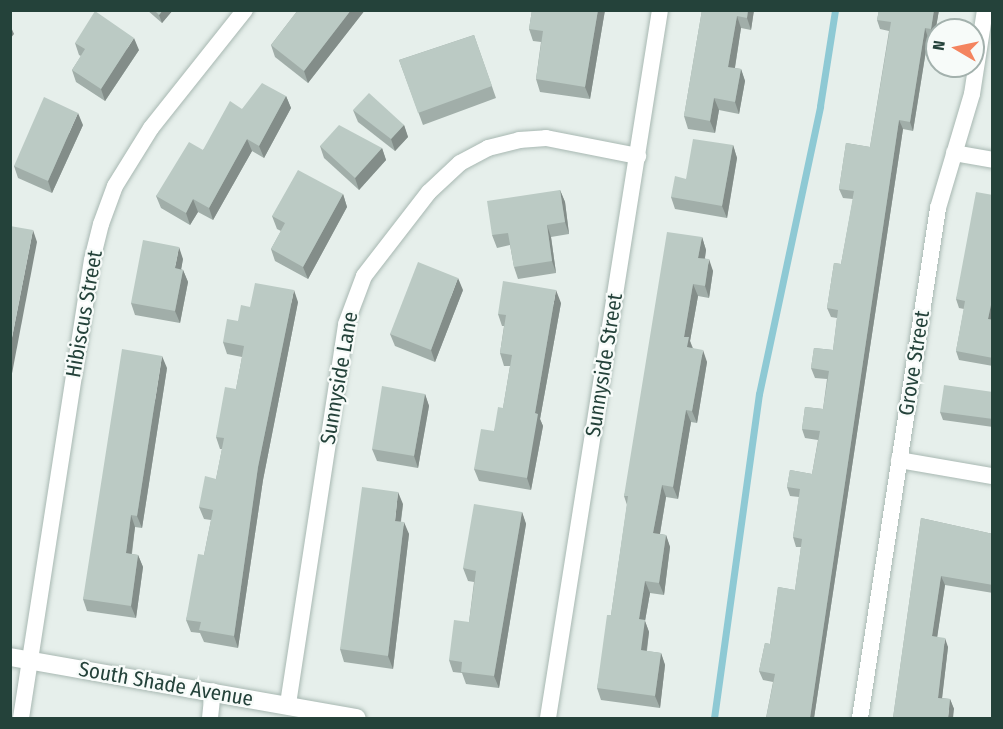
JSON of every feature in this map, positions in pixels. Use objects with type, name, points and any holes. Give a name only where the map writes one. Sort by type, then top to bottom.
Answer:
[{"type":"street","name":"Hibiscus Street","points":[[21,718],[92,260],[101,224],[135,150],[244,10]]},
{"type":"street","name":"Sunnyside Street","points":[[548,718],[660,10]]},
{"type":"street","name":"Grove Street","points":[[860,718],[938,208],[972,94],[985,10]]},
{"type":"street","name":"Sunnyside Lane","points":[[288,704],[346,324],[364,276],[429,192],[460,163],[488,148],[519,140],[546,138],[638,156]]},
{"type":"street","points":[[954,153],[993,160]]},
{"type":"street","points":[[899,460],[993,476]]},
{"type":"street","name":"South Shade Avenue","points":[[10,657],[288,704],[357,718]]},
{"type":"street","points":[[210,718],[213,691]]},
{"type":"building","points":[[298,10],[351,10],[304,71],[271,45]]},
{"type":"building","points":[[532,10],[598,10],[585,87],[536,79],[543,31],[529,29]]},
{"type":"building","points":[[702,10],[748,10],[747,18],[737,16],[728,67],[741,69],[735,102],[714,98],[710,121],[684,116]]},
{"type":"building","points":[[879,10],[934,10],[933,18],[925,18],[910,122],[899,120],[810,718],[766,718],[775,674],[759,671],[765,643],[770,644],[778,587],[795,590],[802,539],[793,537],[800,489],[787,487],[790,470],[812,474],[820,431],[802,429],[805,407],[823,409],[829,371],[811,368],[814,348],[833,350],[838,310],[827,308],[834,263],[841,264],[854,191],[839,189],[846,143],[870,147],[891,22],[877,20]]},
{"type":"building","points":[[95,11],[134,38],[101,89],[72,70],[85,49],[75,43]]},
{"type":"building","points":[[474,35],[492,86],[418,113],[399,60]]},
{"type":"building","points":[[262,83],[286,96],[259,146],[247,139],[209,208],[193,199],[186,213],[156,196],[189,142],[203,150],[230,101],[242,109]]},
{"type":"building","points":[[369,93],[404,125],[391,139],[353,110]]},
{"type":"building","points":[[44,97],[78,113],[48,181],[14,166]]},
{"type":"building","points":[[339,125],[382,148],[355,178],[320,146]]},
{"type":"building","points":[[693,139],[733,145],[722,206],[671,197],[675,176],[686,179]]},
{"type":"building","points":[[298,170],[343,194],[303,267],[271,249],[285,223],[272,216]]},
{"type":"building","points":[[560,190],[565,222],[547,225],[552,261],[514,267],[508,233],[492,235],[487,201]]},
{"type":"building","points":[[976,192],[993,195],[993,295],[988,319],[993,320],[993,358],[956,351],[965,301],[956,299]]},
{"type":"building","points":[[10,226],[33,230],[10,348]]},
{"type":"building","points":[[667,232],[702,237],[698,258],[709,259],[705,286],[693,284],[684,337],[689,337],[687,347],[703,350],[692,411],[686,410],[673,487],[662,485],[653,533],[666,535],[659,583],[645,581],[639,619],[645,620],[641,650],[661,653],[655,696],[597,688],[607,615],[611,615],[628,496],[624,496]]},
{"type":"building","points":[[143,240],[179,247],[175,268],[183,270],[175,311],[131,303]]},
{"type":"building","points":[[418,262],[458,278],[431,350],[390,334]]},
{"type":"building","points":[[503,281],[556,290],[535,413],[538,414],[527,478],[474,469],[481,429],[494,431],[498,407],[503,408],[512,355],[500,353],[506,315],[498,314]]},
{"type":"building","points":[[255,283],[294,290],[258,467],[234,636],[199,630],[201,622],[186,620],[198,554],[204,555],[213,510],[199,507],[205,476],[216,479],[224,438],[216,437],[225,387],[236,389],[244,346],[223,342],[227,319],[238,321],[241,305],[250,307]]},
{"type":"building","points":[[122,349],[162,356],[137,516],[131,515],[126,553],[138,555],[131,606],[83,599]]},
{"type":"building","points":[[944,385],[993,392],[993,419],[940,412]]},
{"type":"building","points":[[382,386],[425,394],[414,456],[372,449]]},
{"type":"building","points":[[362,487],[398,492],[395,521],[404,522],[388,656],[340,649]]},
{"type":"building","points":[[474,504],[522,512],[494,676],[461,672],[462,662],[449,660],[454,620],[469,622],[476,571],[463,568]]},
{"type":"building","points":[[921,518],[993,534],[993,585],[941,576],[932,636],[945,638],[938,698],[950,699],[948,718],[893,718]]},
{"type":"waterway","points":[[714,718],[759,394],[820,106],[835,10]]}]
